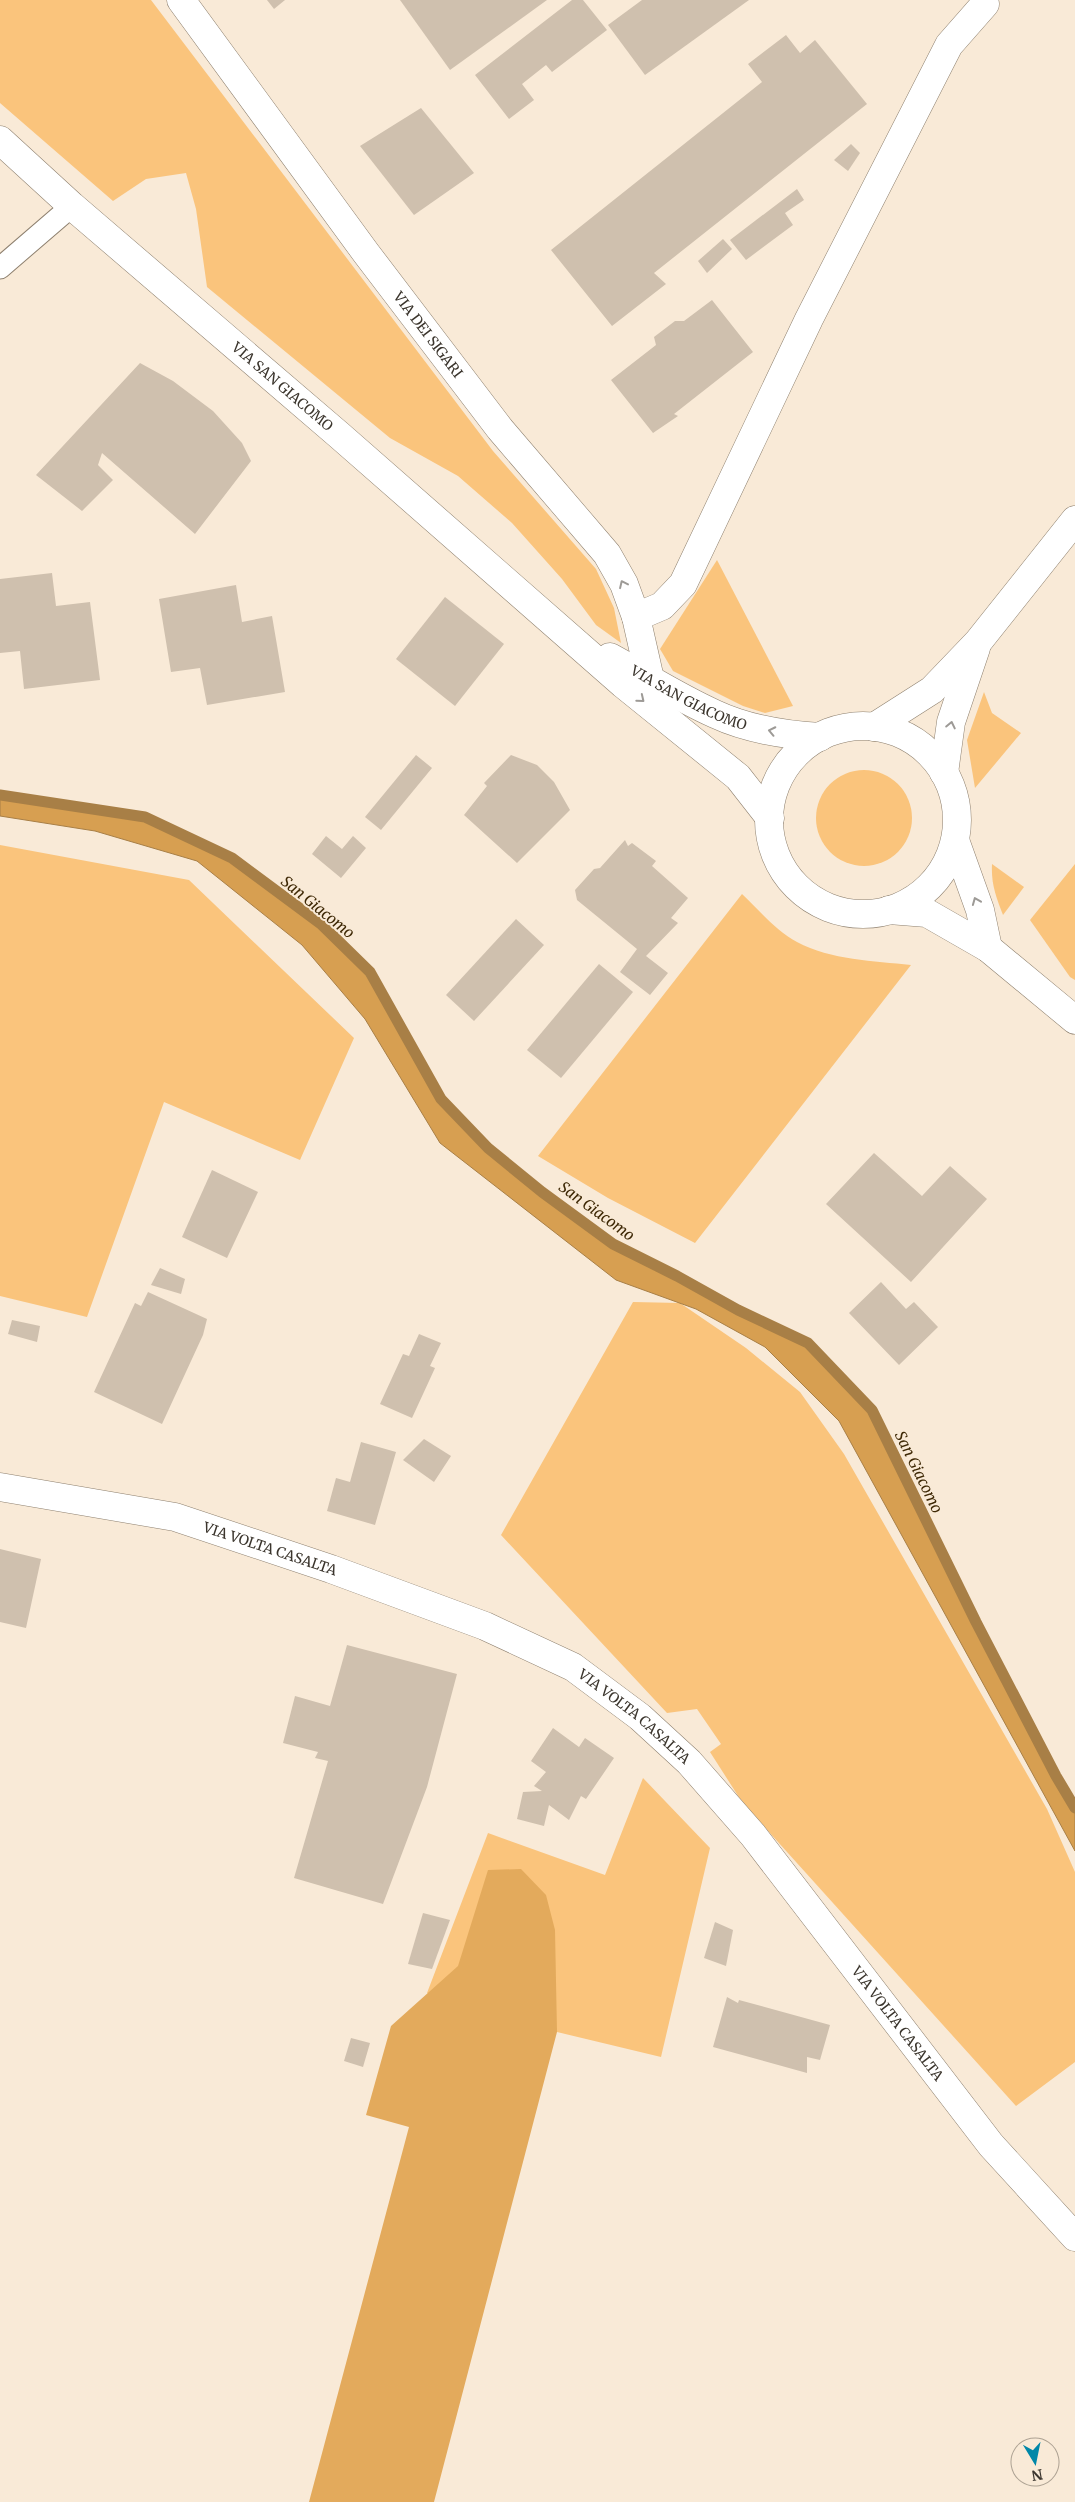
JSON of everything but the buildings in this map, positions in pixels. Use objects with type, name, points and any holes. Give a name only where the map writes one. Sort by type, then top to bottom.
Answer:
[{"type":"street","name":"VIA DEI SIGARI","points":[[181,0],[366,253],[494,421],[607,554],[624,584],[636,617],[650,679]]},
{"type":"street","points":[[636,617],[662,606],[683,584],[809,319],[949,45],[985,4]]},
{"type":"street","name":"VIA SAN GIACOMO","points":[[0,140],[72,206],[339,435],[623,684],[738,777],[770,818]]},
{"type":"street","points":[[874,727],[932,690],[978,642],[1075,520]]},
{"type":"street","name":"VIA SAN GIACOMO","points":[[565,632],[716,715],[796,736],[820,736]]},
{"type":"street","points":[[944,773],[951,722],[978,642]]},
{"type":"street","points":[[857,726],[888,729],[917,742],[937,760],[951,784],[958,811],[954,856],[938,878],[888,910],[877,914],[846,913],[818,904],[794,886],[777,861],[769,832],[770,802],[780,774],[800,749],[820,736],[857,726]]},
{"type":"street","points":[[956,843],[980,910],[988,948]]},
{"type":"street","points":[[888,910],[926,914],[988,948],[1075,1020]]},
{"type":"street","name":"VIA VOLTA CASALTA","points":[[0,1486],[174,1517],[331,1569],[485,1626],[573,1667],[640,1718],[695,1769],[753,1835],[991,2145],[1075,2237]]},
{"type":"lane","points":[[0,268],[72,206]]},
{"type":"shaded area","points":[[0,0],[151,0],[493,451],[596,569],[614,608],[621,643],[596,625],[562,579],[512,523],[458,476],[390,438],[207,287],[196,209],[186,173],[146,179],[113,201],[0,103]]},
{"type":"shaded area","points":[[717,560],[793,706],[765,713],[743,706],[673,671],[660,649]]},
{"type":"shaded area","points":[[984,692],[992,713],[1021,733],[975,788],[967,740]]},
{"type":"shaded area","points":[[864,770],[882,774],[898,784],[908,800],[912,818],[908,836],[898,852],[882,862],[864,866],[846,862],[830,852],[820,836],[816,818],[820,800],[830,784],[846,774]]},
{"type":"shaded area","points":[[0,795],[145,817],[232,858],[321,924],[370,972],[441,1099],[488,1148],[542,1192],[613,1244],[677,1276],[738,1310],[808,1343],[872,1410],[976,1622],[1056,1776],[1075,1808],[1075,1851],[839,1421],[765,1347],[696,1309],[616,1280],[440,1143],[365,1019],[302,945],[197,861],[95,831],[0,816]]},
{"type":"shaded area","points":[[0,845],[189,880],[354,1038],[300,1160],[164,1102],[87,1317],[0,1296]]},
{"type":"shaded area","points":[[992,864],[1024,887],[1003,915],[994,890]]},
{"type":"shaded area","points":[[1075,864],[1075,980],[1070,977],[1030,920]]},
{"type":"shaded area","points":[[742,894],[782,932],[810,948],[853,959],[911,965],[695,1243],[608,1198],[538,1156]]},
{"type":"shaded area","points":[[633,1302],[680,1303],[746,1348],[800,1392],[844,1454],[1047,1809],[1075,1872],[1075,2062],[1016,2106],[742,1802],[710,1752],[721,1744],[697,1709],[667,1713],[501,1535]]},
{"type":"shaded area","points":[[643,1778],[710,1848],[661,2057],[557,2032],[427,1993],[488,1833],[605,1875]]},
{"type":"shaded area","points":[[521,1869],[546,1895],[555,1930],[557,2032],[434,2502],[309,2502],[409,2127],[366,2115],[391,2026],[458,1966],[488,1870]]},
{"type":"waterway","name":"San Giacomo","points":[[0,795],[145,817],[232,858],[321,924],[370,972],[441,1099],[488,1148],[542,1192],[613,1244],[677,1276],[738,1310],[808,1343],[872,1410],[976,1622],[1056,1776],[1075,1808]]}]
